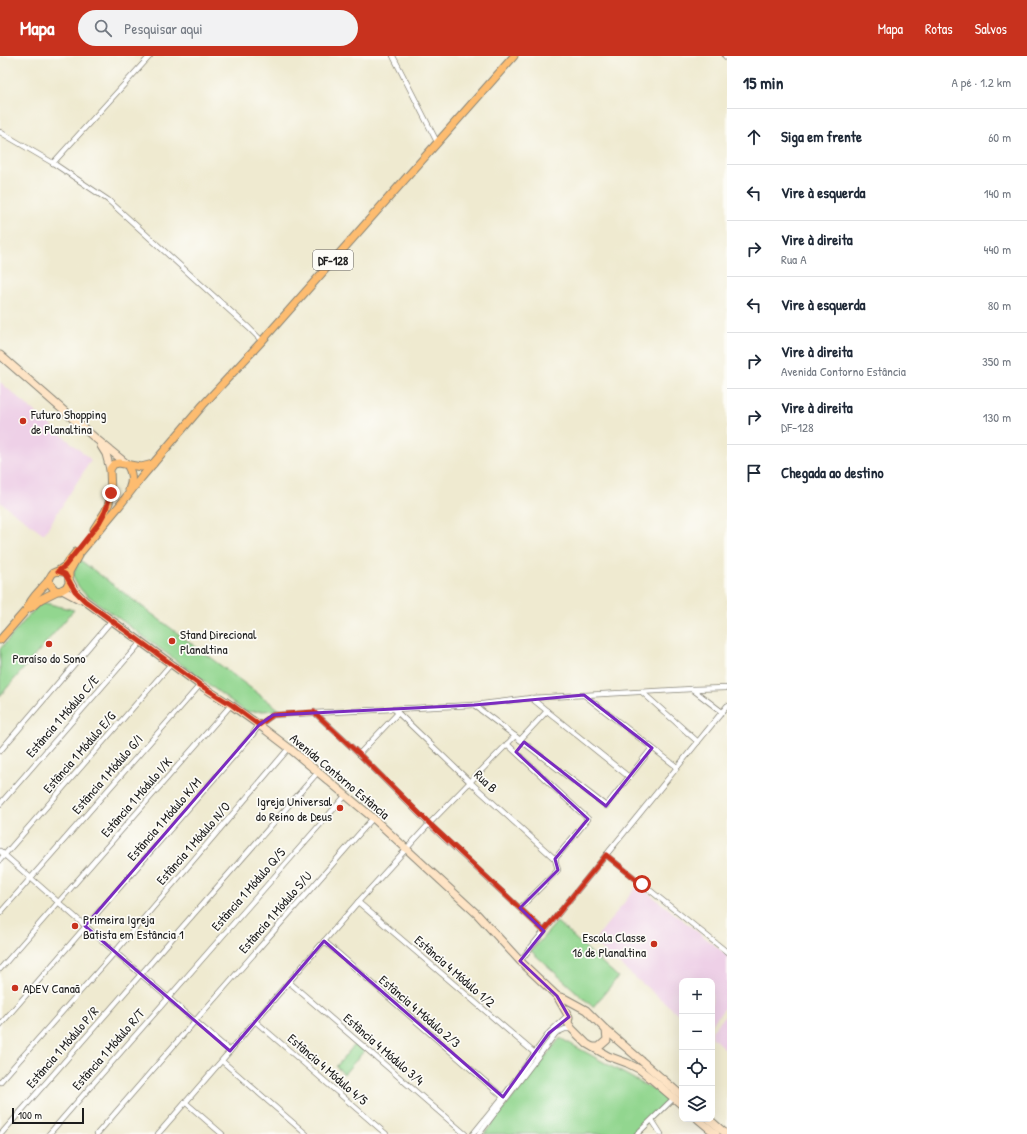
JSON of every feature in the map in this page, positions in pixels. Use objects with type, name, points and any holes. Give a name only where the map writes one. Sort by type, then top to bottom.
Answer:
[{"type":"main road","name":"DF-128","points":[[0,640],[27,609],[32,607],[41,599],[60,591],[68,585],[72,566],[79,554],[153,464],[202,406],[262,341],[514,56]]},
{"type":"main road","points":[[110,469],[116,463],[141,466],[153,464]]},
{"type":"main road","points":[[111,493],[112,496],[116,498],[126,498],[132,479],[131,471],[127,464]]},
{"type":"main road","name":"DF-128","points":[[27,609],[28,604],[37,592],[50,579],[53,573],[65,566],[99,523],[105,512],[111,493],[110,469]]},
{"type":"main road","points":[[58,571],[65,574],[69,579]]},
{"type":"main road","points":[[50,579],[51,587],[60,591]]},
{"type":"street","points":[[53,163],[150,56]]},
{"type":"street","points":[[393,56],[437,142]]},
{"type":"street","points":[[0,132],[53,163],[108,200],[262,341]]},
{"type":"street","points":[[0,355],[127,464]]},
{"type":"street","points":[[95,438],[106,454],[110,469]]},
{"type":"street","name":"Avenida Contorno Estância","points":[[69,579],[75,591],[85,601],[200,685],[232,705],[259,725],[373,818],[477,914],[520,961],[557,996],[569,1017],[568,1023],[572,1030]]},
{"type":"street","name":"Avenida Contorno Estância","points":[[60,591],[85,601]]},
{"type":"street","points":[[0,751],[112,620]]},
{"type":"street","name":"Estância 1 Módulo C/E","points":[[0,804],[141,642]]},
{"type":"street","name":"Estância 1 Módulo E/G","points":[[0,860],[171,664]]},
{"type":"street","name":"Estância 1 Módulo G/I","points":[[0,913],[200,685]]},
{"type":"street","points":[[259,725],[273,715],[314,712],[396,711],[474,705],[531,698],[727,688]]},
{"type":"street","points":[[692,689],[722,712]]},
{"type":"street","points":[[642,692],[698,742]]},
{"type":"street","points":[[584,695],[677,767]]},
{"type":"street","points":[[531,698],[629,777]]},
{"type":"street","name":"Estância 1 Módulo I/K","points":[[0,969],[232,705]]},
{"type":"street","points":[[474,705],[606,806],[652,748]]},
{"type":"street","points":[[520,961],[727,706]]},
{"type":"street","points":[[359,754],[396,711]]},
{"type":"street","name":"Rua B","points":[[396,711],[470,782],[555,859]]},
{"type":"street","points":[[520,740],[547,711]]},
{"type":"street","points":[[314,712],[544,931]]},
{"type":"street","name":"Estância 1 Módulo K/M","points":[[0,1025],[253,734],[259,725]]},
{"type":"street","points":[[158,1134],[358,902],[406,849],[515,736]]},
{"type":"street","points":[[507,744],[588,819],[555,859],[558,870],[520,908]]},
{"type":"street","name":"Estância 1 Módulo N/O","points":[[0,1082],[289,748]]},
{"type":"street","name":"Estância 1 Módulo P/R","points":[[1,1134],[318,772]]},
{"type":"street","name":"Estância 1 Módulo Q/S","points":[[168,997],[346,795]]},
{"type":"street","name":"Estância 1 Módulo S/U","points":[[97,1134],[373,818]]},
{"type":"street","points":[[0,851],[114,952],[230,1051]]},
{"type":"street","points":[[606,855],[727,952]]},
{"type":"street","name":"Estância 4 Módulo 1/2","points":[[358,902],[536,1055]]},
{"type":"street","name":"Estância 4 Módulo 2/3","points":[[324,941],[503,1097]]},
{"type":"street","name":"Estância 4 Módulo 3/4","points":[[289,982],[465,1134]]},
{"type":"street","name":"Avenida Contorno Estância","points":[[557,996],[564,998],[586,1010],[606,1030],[679,1093]]},
{"type":"street","name":"Estância 1 Módulo R/T","points":[[49,1134],[168,997]]},
{"type":"street","points":[[479,1134],[536,1055],[549,1033],[566,1017],[569,1017],[579,1006]]},
{"type":"street","name":"Estância 4 Módulo 4/5","points":[[255,1021],[386,1134]]},
{"type":"street","points":[[473,1134],[536,1055],[556,1033],[565,1029],[572,1030],[588,1044],[608,1056],[639,1069],[679,1102]]},
{"type":"street","points":[[594,1047],[599,1047],[607,1040],[606,1030]]},
{"type":"street","points":[[222,1061],[306,1134]]},
{"type":"street","points":[[638,1134],[674,1098]]},
{"type":"street","points":[[185,1102],[222,1134]]},
{"type":"street","points":[[652,1120],[661,1134]]},
{"type":"street","points":[[702,1122],[716,1134]]},
{"type":"street","points":[[712,1122],[726,1134]]},
{"type":"highlighted area","points":[[584,695],[652,748],[606,806],[524,742],[516,752],[588,819],[555,859],[558,870],[520,908],[544,931],[520,961],[557,996],[569,1017],[549,1033],[503,1097],[324,941],[230,1051],[85,926],[259,725],[273,715],[474,705]]},
{"type":"shaded area","name":"Futuro Shopping de Planaltina","points":[[0,382],[91,460],[44,534],[0,502]]},
{"type":"shaded area","name":"Escola Classe 16 de Planaltina","points":[[638,885],[727,955],[727,1005],[715,1020],[715,978],[679,978],[679,1014],[593,942]]},
{"type":"shaded area","points":[[727,1014],[727,1051],[715,1040],[715,1028]]},
{"type":"green space","points":[[80,560],[280,710],[246,712],[83,592],[76,583],[74,577],[75,570]]},
{"type":"green space","points":[[41,602],[74,610],[0,696],[0,649]]},
{"type":"green space","points":[[557,922],[618,977],[593,1007],[531,951]]},
{"type":"green space","points":[[560,1038],[670,1099],[634,1134],[484,1134]]},
{"type":"green space","points":[[355,1044],[364,1051],[344,1074],[336,1067]]},
{"type":"place","name":"Futuro Shopping de Planaltina","points":[[23,421]]},
{"type":"place","name":"Stand Direcional Planaltina","points":[[172,641]]},
{"type":"place","name":"Paraíso do Sono","points":[[49,644]]},
{"type":"place","name":"Igreja Universal do Reino de Deus","points":[[340,808]]},
{"type":"place","name":"Primeira Igreja Batista em Estância 1","points":[[75,926]]},
{"type":"place","name":"Escola Classe 16 de Planaltina","points":[[654,944]]},
{"type":"place","name":"ADEV Canaã","points":[[15,988]]},
{"type":"route","points":[[111,493],[109,503],[99,523],[65,566],[58,571],[67,576],[72,587],[85,601],[200,685],[232,705],[259,725],[273,715],[314,712],[544,931],[606,855],[642,884]]}]
